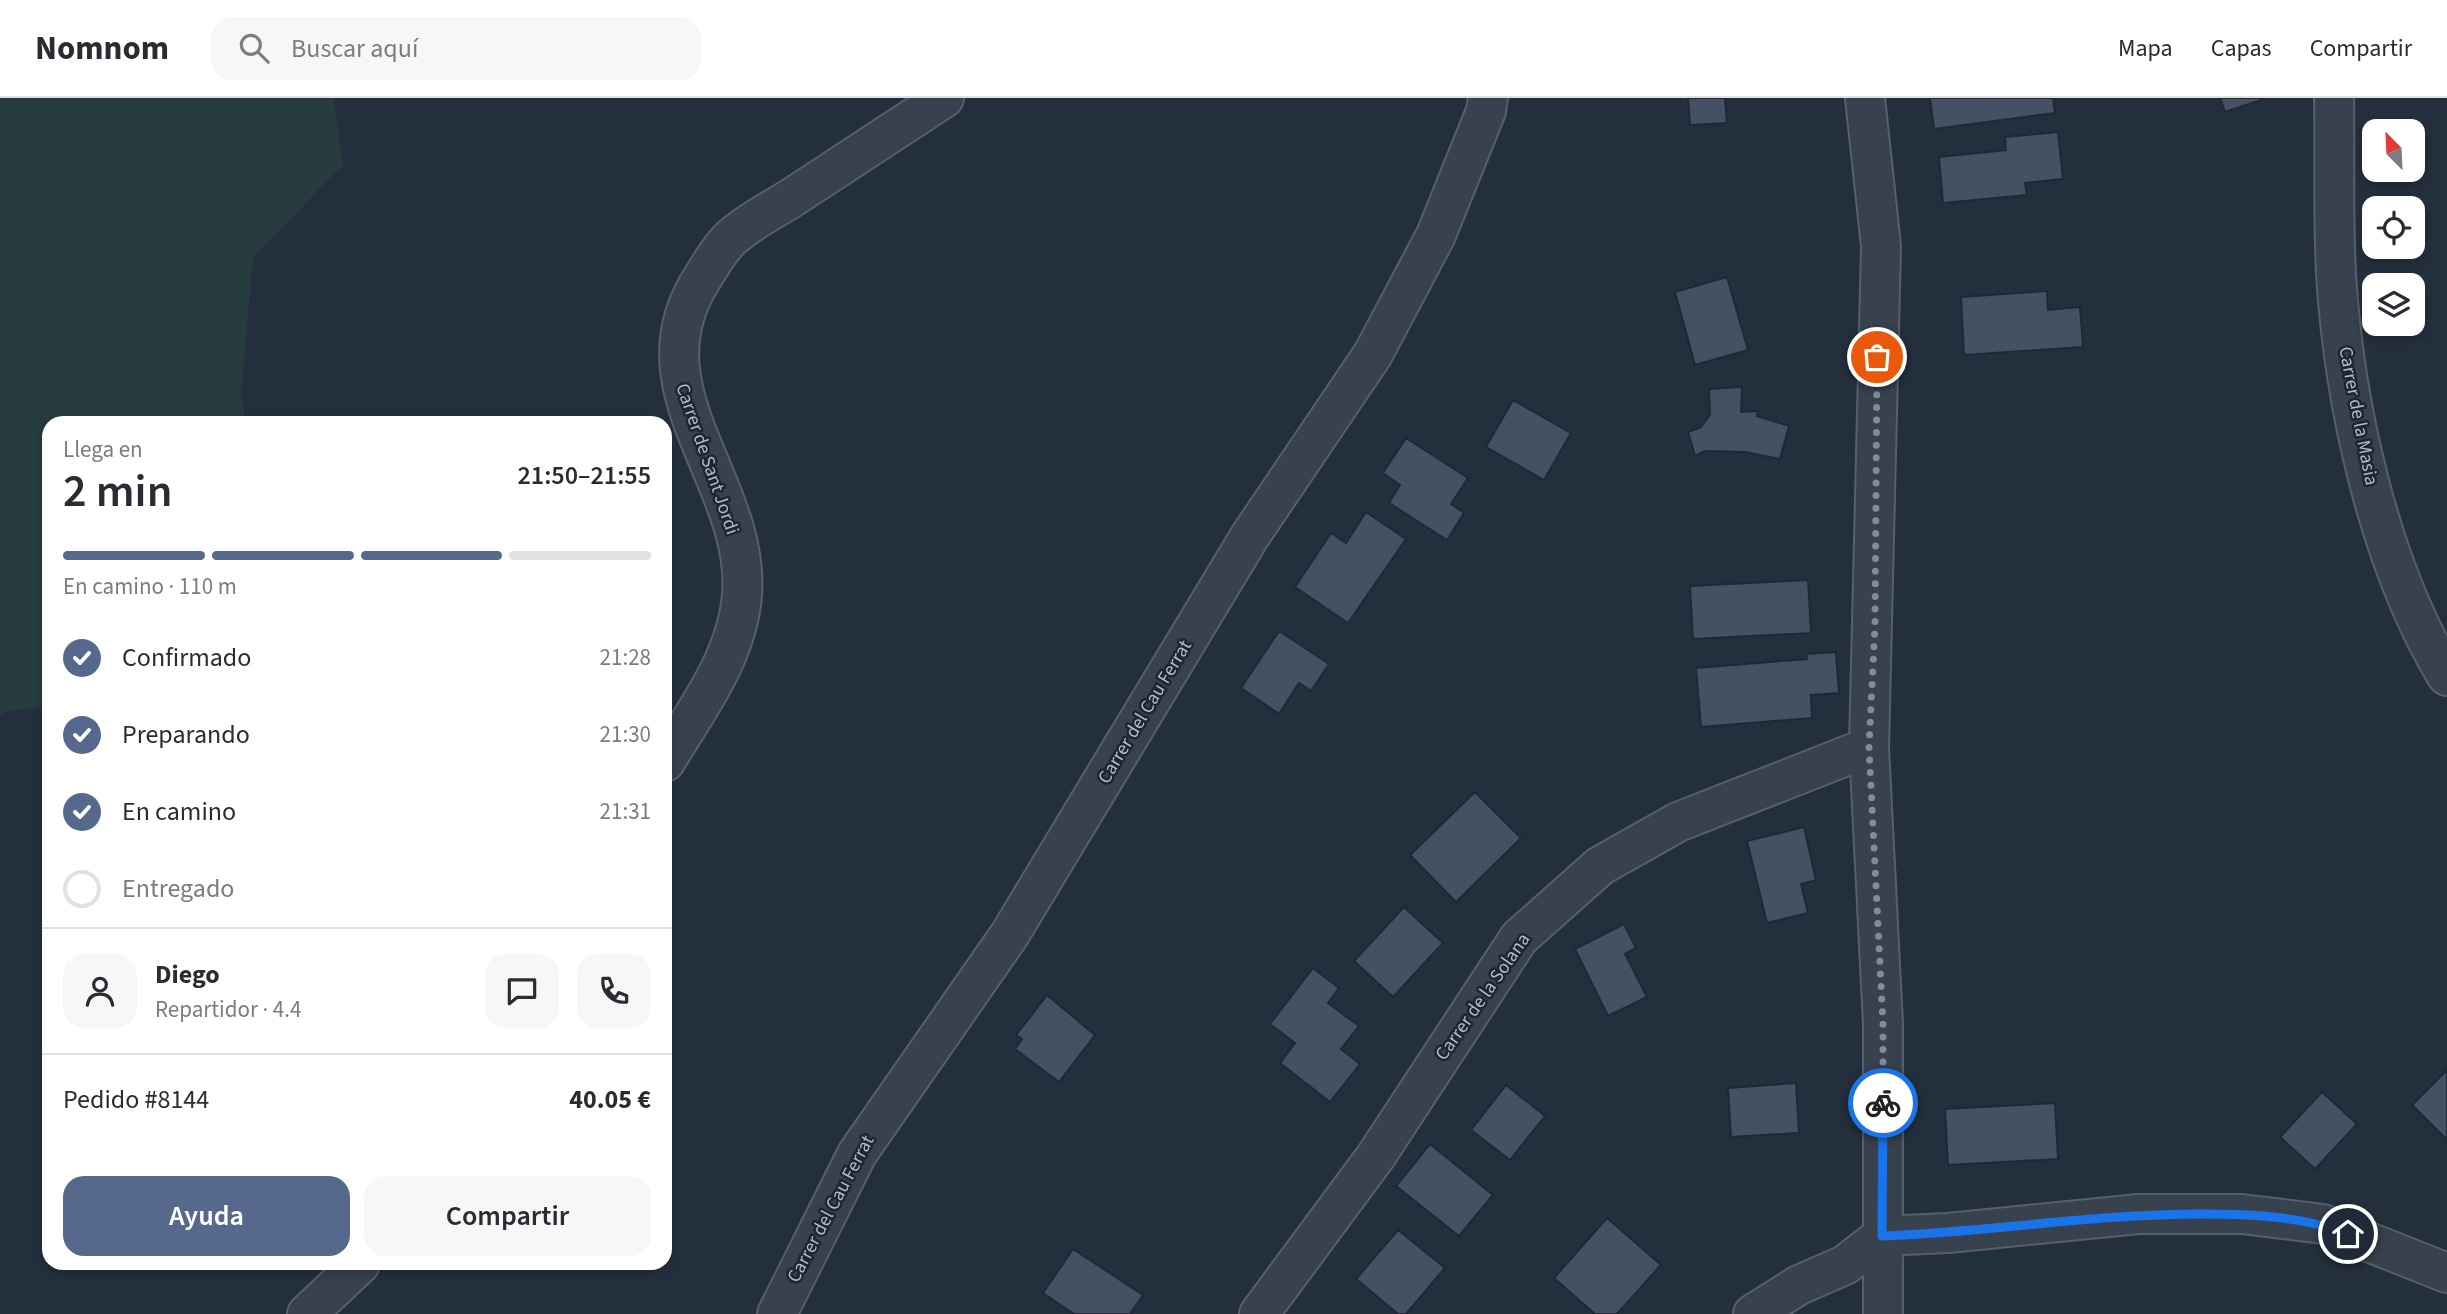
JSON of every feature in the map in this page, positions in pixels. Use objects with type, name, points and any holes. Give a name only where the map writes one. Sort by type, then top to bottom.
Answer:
[{"type":"street","name":"Carrer de Sant Jordi","points":[[672,750],[721,668],[737,629],[742,593],[739,555],[727,512],[680,386],[677,352],[682,319],[695,288],[731,238],[944,98]]},
{"type":"street","name":"Carrer del Cau Ferrat","points":[[777,1314],[857,1154],[1010,934],[1250,536],[1373,354],[1436,235],[1486,111],[1488,98]]},
{"type":"street","points":[[1865,98],[1881,246],[1869,747],[1883,1024],[1883,1314]]},
{"type":"street","name":"Carrer de la Masia","points":[[2334,98],[2336,273],[2346,377],[2387,543],[2412,612],[2447,676]]},
{"type":"street","name":"Carrer de la Solana","points":[[1259,1314],[1376,1156],[1519,938],[1600,866],[1678,822],[1869,747]]},
{"type":"street","points":[[1753,1314],[1799,1285],[1845,1265],[1882,1236],[1948,1233],[2138,1214],[2242,1214],[2323,1224],[2447,1273]]},
{"type":"street","points":[[307,1314],[354,1270]]},
{"type":"green space","points":[[0,98],[333,98],[343,165],[253,258],[241,395],[245,416],[42,416],[42,707],[5,712],[0,716]]},
{"type":"building","points":[[1688,98],[1725,98],[1727,123],[1690,125]]},
{"type":"building","points":[[1930,98],[2053,98],[2055,113],[1934,129]]},
{"type":"building","points":[[2220,98],[2267,98],[2225,112]]},
{"type":"building","points":[[2058,132],[2063,179],[2025,183],[2027,195],[1943,203],[1939,157],[2006,150],[2005,137]]},
{"type":"building","points":[[1727,277],[1748,350],[1695,365],[1675,292]]},
{"type":"building","points":[[2047,291],[2048,310],[2080,307],[2083,347],[1964,355],[1961,297]]},
{"type":"building","points":[[1742,387],[1741,412],[1758,411],[1757,416],[1789,426],[1780,459],[1745,452],[1705,451],[1695,456],[1688,432],[1700,428],[1710,415],[1709,389]]},
{"type":"building","points":[[1513,400],[1571,433],[1544,480],[1486,447]]},
{"type":"building","points":[[1406,438],[1468,478],[1451,504],[1464,513],[1447,540],[1389,503],[1400,485],[1383,473]]},
{"type":"building","points":[[1366,512],[1406,539],[1348,623],[1295,587],[1331,533],[1346,543]]},
{"type":"building","points":[[1808,580],[1811,633],[1693,639],[1690,586]]},
{"type":"building","points":[[1279,631],[1329,664],[1311,691],[1299,683],[1279,714],[1241,688]]},
{"type":"building","points":[[1836,652],[1839,693],[1811,695],[1812,718],[1701,727],[1696,668],[1807,659],[1806,654]]},
{"type":"building","points":[[1475,792],[1521,838],[1456,902],[1410,855]]},
{"type":"building","points":[[1804,827],[1816,880],[1801,884],[1808,913],[1767,923],[1747,841]]},
{"type":"building","points":[[1404,907],[1443,943],[1393,997],[1354,961]]},
{"type":"building","points":[[1624,924],[1636,948],[1625,954],[1647,997],[1608,1016],[1575,949]]},
{"type":"building","points":[[1313,968],[1339,988],[1328,1003],[1359,1026],[1341,1049],[1360,1064],[1330,1102],[1280,1063],[1295,1043],[1270,1024]]},
{"type":"building","points":[[1047,995],[1095,1035],[1059,1082],[1015,1049],[1022,1039],[1016,1035]]},
{"type":"building","points":[[2447,1070],[2447,1140],[2412,1105]]},
{"type":"building","points":[[1796,1083],[1799,1133],[1731,1137],[1728,1088]]},
{"type":"building","points":[[1506,1085],[1545,1116],[1510,1160],[1471,1130]]},
{"type":"building","points":[[2322,1092],[2357,1124],[2315,1169],[2280,1137]]},
{"type":"building","points":[[2055,1103],[2058,1159],[1948,1165],[1945,1109]]},
{"type":"building","points":[[1430,1144],[1493,1195],[1459,1236],[1396,1186]]},
{"type":"building","points":[[1607,1218],[1661,1265],[1617,1314],[1595,1314],[1554,1278]]},
{"type":"building","points":[[1398,1230],[1445,1268],[1406,1314],[1398,1314],[1356,1279]]},
{"type":"building","points":[[1073,1249],[1143,1295],[1130,1314],[1074,1314],[1043,1293]]},
{"type":"way so far","points":[[1877,357],[1875,625],[1869,747],[1883,1024],[1883,1103]]},
{"type":"route","points":[[1883,1103],[1882,1236],[1948,1233],[2138,1214],[2242,1214],[2323,1224],[2348,1234]]}]
